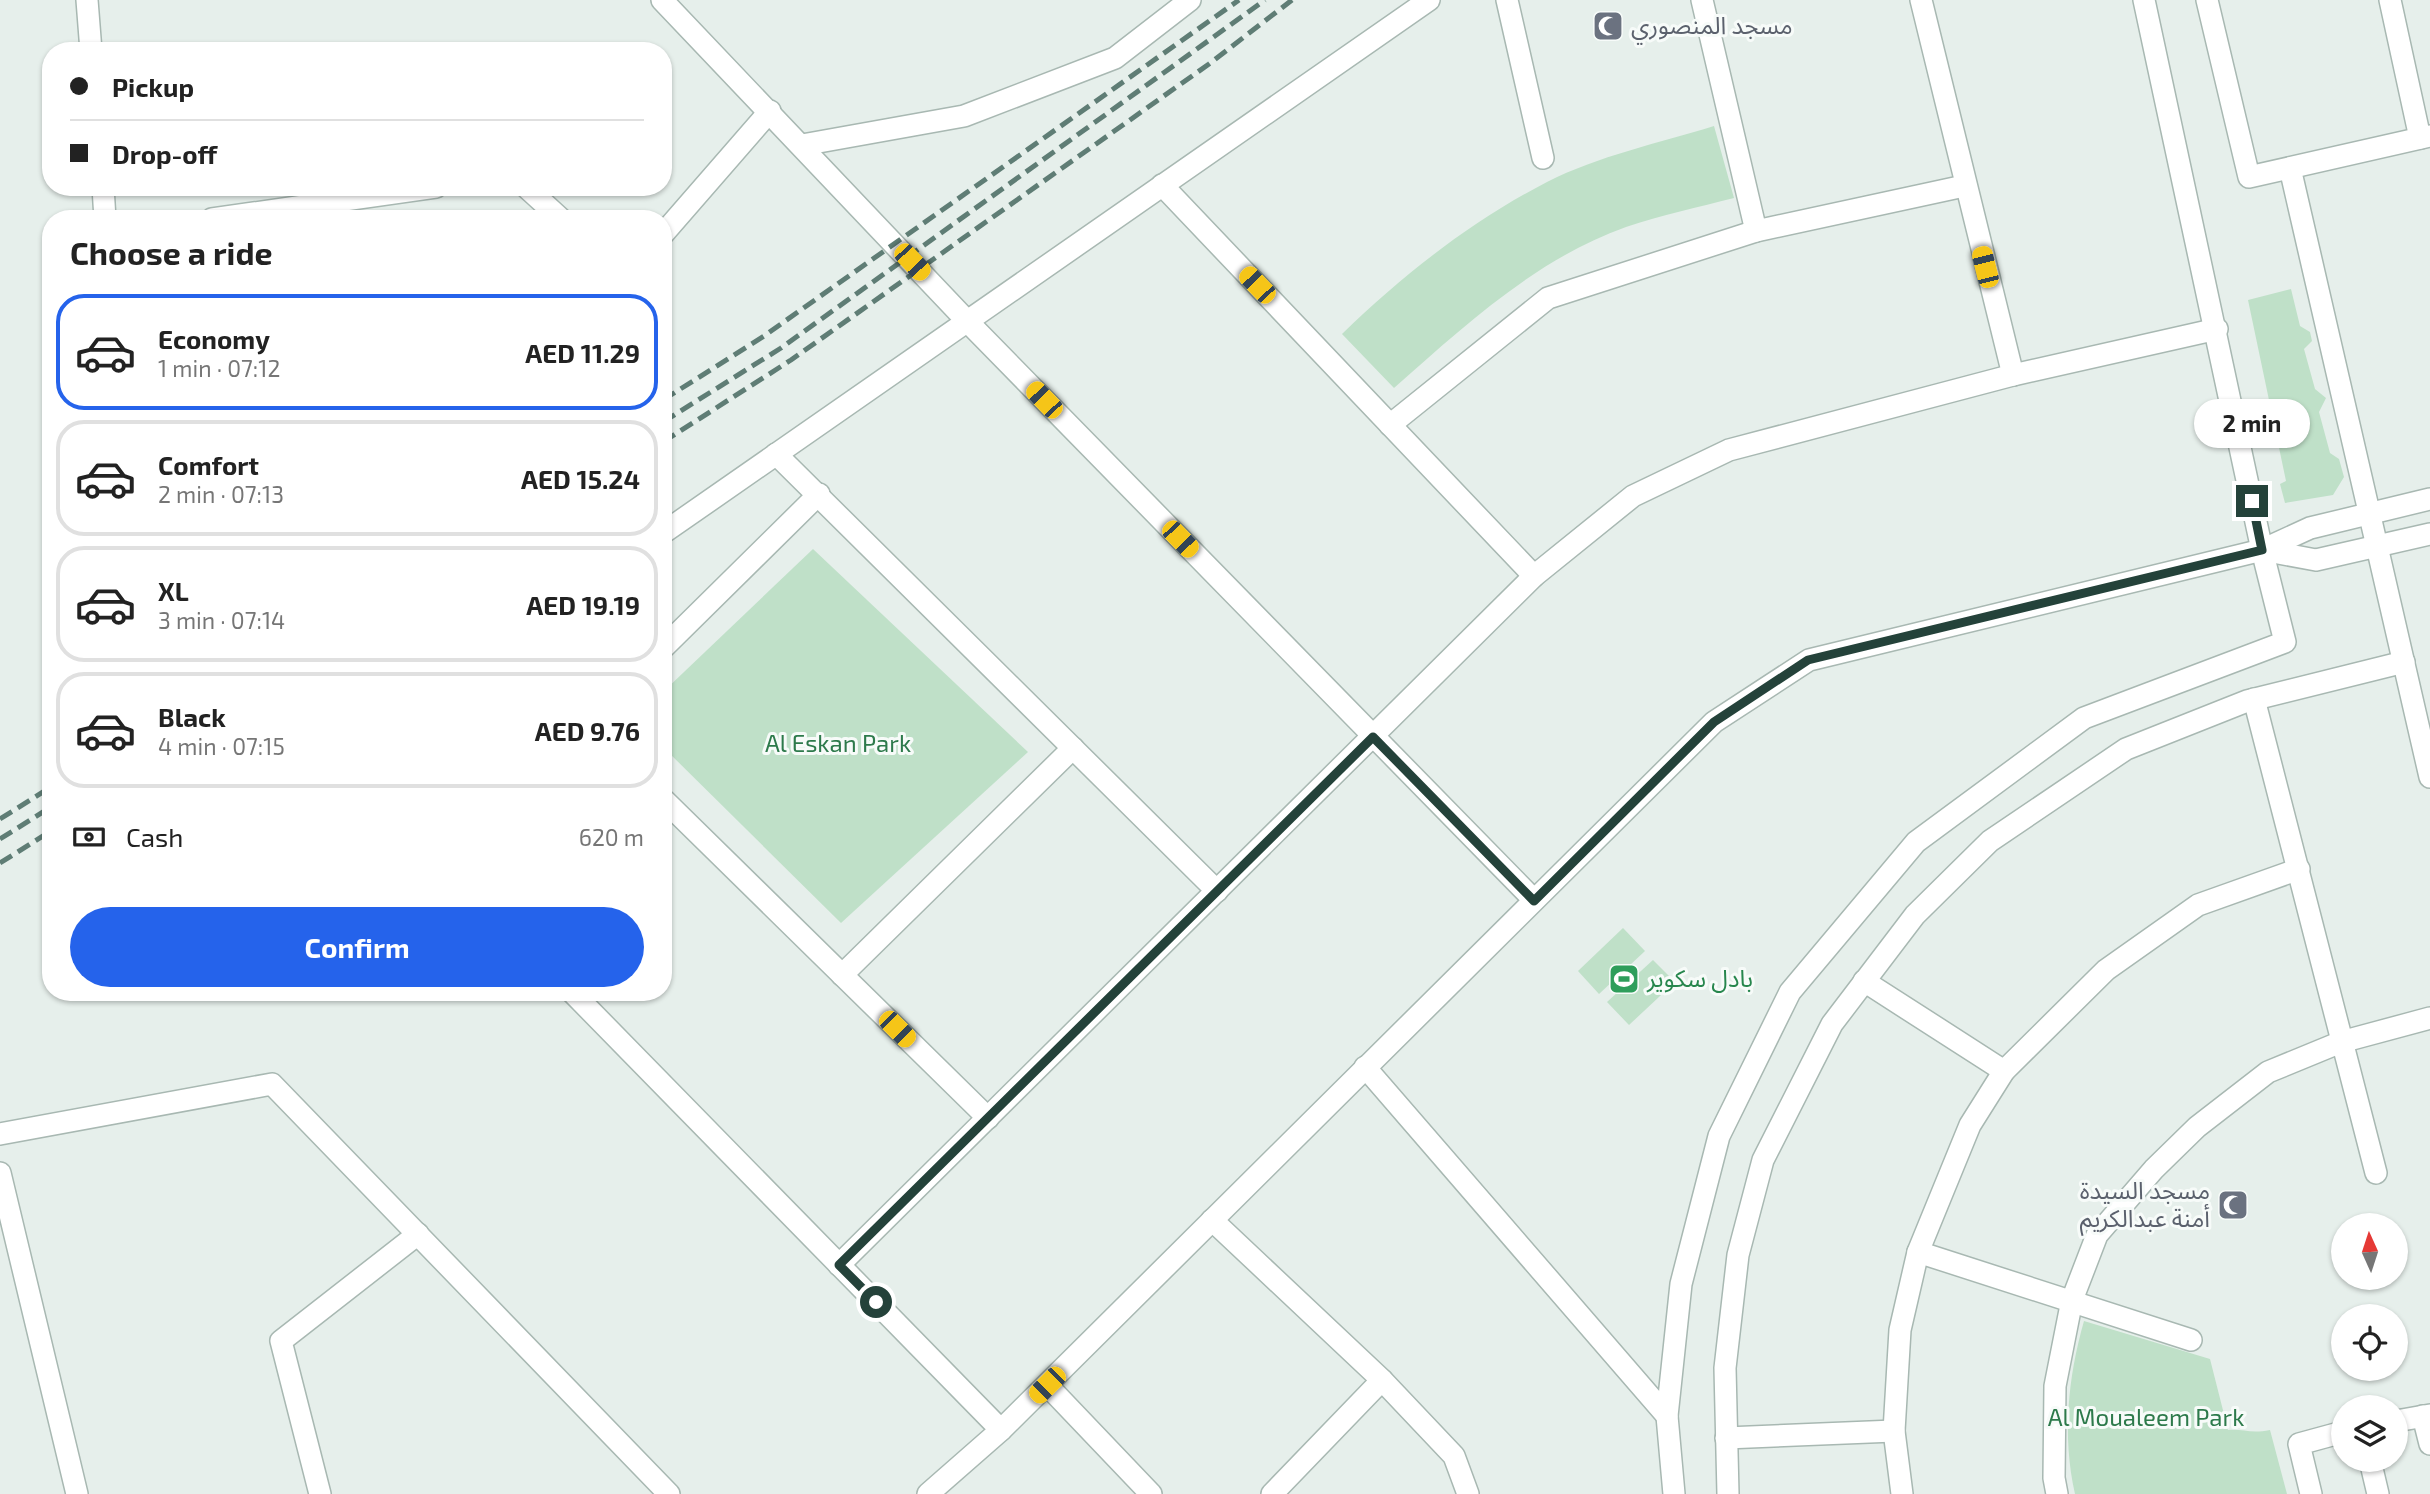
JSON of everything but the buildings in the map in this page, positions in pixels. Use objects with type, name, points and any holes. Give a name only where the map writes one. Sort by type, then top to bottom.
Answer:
[{"type":"street","points":[[87,0],[90,42]]},
{"type":"street","points":[[662,0],[967,321],[1534,901]]},
{"type":"street","points":[[802,145],[964,116],[1115,58],[1190,0]]},
{"type":"street","points":[[672,527],[1429,0]]},
{"type":"street","points":[[1507,0],[1543,158]]},
{"type":"street","points":[[1702,0],[1756,230]]},
{"type":"street","points":[[1921,0],[1964,186],[2013,375]]},
{"type":"street","points":[[1674,1494],[1667,1416],[1681,1284],[1719,1136],[1790,992],[1916,842],[2084,718],[2285,642],[2262,550],[2217,330],[2144,0]]},
{"type":"street","points":[[2207,0],[2249,177],[2425,137],[2390,0]]},
{"type":"street","points":[[672,223],[770,111]]},
{"type":"street","points":[[2290,168],[2430,777]]},
{"type":"street","points":[[1162,186],[1534,576]]},
{"type":"street","points":[[1390,425],[1548,298],[1756,230],[1964,186]]},
{"type":"street","points":[[303,210],[384,196]]},
{"type":"street","points":[[536,196],[551,210]]},
{"type":"street","points":[[839,1265],[1534,576],[1633,496],[1729,450],[2013,375],[2217,330]]},
{"type":"street","points":[[776,454],[1217,891]]},
{"type":"street","points":[[672,639],[818,494]]},
{"type":"street","points":[[928,1494],[1002,1430],[1714,722],[1808,660],[2262,550],[2310,528],[2430,499]]},
{"type":"street","points":[[2262,550],[2316,560],[2430,534]]},
{"type":"street","points":[[1728,1494],[1726,1368],[1738,1255],[1763,1160],[1832,1024],[1915,915],[1990,841],[2126,750],[2254,699],[2404,662]]},
{"type":"street","points":[[2254,699],[2376,1173]]},
{"type":"street","points":[[842,975],[1073,748]]},
{"type":"street","points":[[672,808],[988,1118]]},
{"type":"street","points":[[1902,1494],[1894,1431],[1900,1330],[1918,1252],[1970,1125],[2004,1071],[2106,970],[2199,905],[2299,869]]},
{"type":"street","points":[[1864,981],[2004,1071]]},
{"type":"street","points":[[581,1001],[1002,1430]]},
{"type":"street","points":[[2057,1494],[2054,1478],[2055,1387],[2072,1300],[2097,1235],[2154,1169],[2197,1127],[2269,1072],[2341,1042],[2430,1018]]},
{"type":"street","points":[[1365,1067],[1667,1416]]},
{"type":"street","points":[[0,1134],[272,1084],[669,1494]]},
{"type":"street","points":[[0,1172],[77,1494]]},
{"type":"street","points":[[1212,1220],[1382,1380],[1454,1456],[1468,1494]]},
{"type":"street","points":[[335,1494],[317,1484],[281,1341],[418,1234]]},
{"type":"street","points":[[1918,1252],[2191,1340]]},
{"type":"street","points":[[1272,1494],[1382,1380]]},
{"type":"street","points":[[1047,1385],[1151,1494]]},
{"type":"street","points":[[2408,1419],[2426,1415],[2430,1444]]},
{"type":"street","points":[[1726,1438],[1894,1431]]},
{"type":"street","points":[[2311,1494],[2299,1444],[2331,1435]]},
{"type":"street","points":[[2373,1472],[2378,1494]]},
{"type":"green space","points":[[1714,126],[1734,198],[1626,227],[1562,257],[1502,296],[1394,388],[1342,334],[1389,291],[1439,251],[1491,214],[1547,182],[1587,165]]},
{"type":"green space","points":[[2291,289],[2300,326],[2310,332],[2312,341],[2304,349],[2315,389],[2326,398],[2319,412],[2330,453],[2339,459],[2344,477],[2333,495],[2285,503],[2280,484],[2286,481],[2248,300]]},
{"type":"green space","name":"Al Eskan Park","points":[[813,549],[1028,752],[841,923],[672,756],[672,683]]},
{"type":"green space","points":[[1623,928],[1645,951],[1599,994],[1578,971]]},
{"type":"green space","points":[[1653,960],[1675,982],[1629,1025],[1607,1002]]},
{"type":"green space","name":"Al Moualeem Park","points":[[2084,1321],[2210,1359],[2228,1430],[2270,1430],[2287,1494],[2075,1494],[2069,1450],[2069,1407],[2074,1364]]},
{"type":"railway","points":[[672,394],[764,336],[1239,0]]},
{"type":"railway","points":[[672,416],[781,348],[1265,0]]},
{"type":"railway","points":[[672,436],[791,360],[1209,64],[1292,0]]},
{"type":"railway","points":[[0,819],[42,793]]},
{"type":"railway","points":[[0,839],[42,813]]},
{"type":"railway","points":[[0,863],[42,837]]},
{"type":"place","name":"مسجد المنصوري","points":[[1608,26]]},
{"type":"place","name":"بادل سكوير","points":[[1624,979]]},
{"type":"place","name":"مسجد السيدة أمنة عبدالكريم","points":[[2233,1205]]},
{"type":"route","points":[[876,1302],[839,1265],[1373,737],[1534,901],[1714,722],[1808,660],[2262,550],[2252,501]]}]
